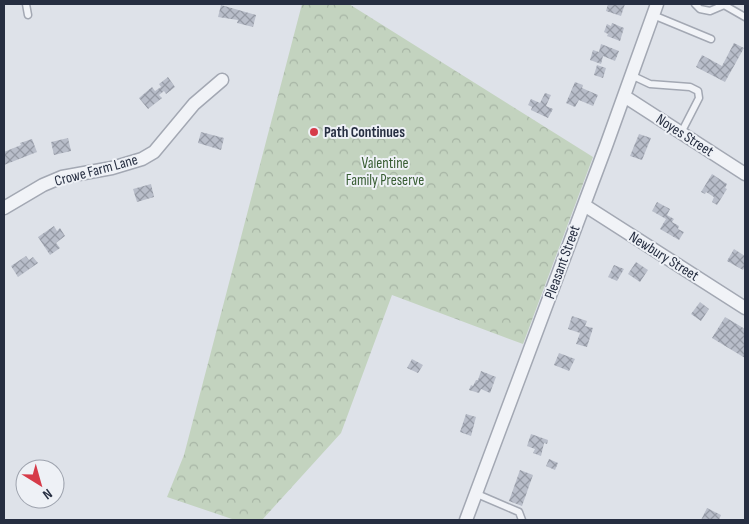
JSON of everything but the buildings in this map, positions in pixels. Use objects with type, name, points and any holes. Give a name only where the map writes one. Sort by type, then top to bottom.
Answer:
[{"type":"street","name":"Pleasant Street","points":[[466,520],[655,9]]},
{"type":"street","name":"Crowe Farm Lane","points":[[4,208],[42,185],[62,178],[112,168],[142,159],[154,152],[194,104],[222,80]]},
{"type":"street","name":"Noyes Street","points":[[624,96],[681,133],[743,169]]},
{"type":"street","name":"Newbury Street","points":[[584,205],[745,308]]},
{"type":"lane","points":[[26,4],[28,15]]},
{"type":"lane","points":[[695,4],[700,8],[710,11],[724,4],[745,17]]},
{"type":"lane","points":[[655,9],[711,39]]},
{"type":"lane","points":[[631,75],[650,84],[690,87],[698,91],[699,98],[681,133]]},
{"type":"lane","points":[[476,494],[519,512],[522,520]]},
{"type":"green space","name":"Valentine Family Preserve","points":[[302,4],[349,4],[593,157],[523,344],[392,295],[341,433],[262,520],[235,520],[167,497],[184,455]]},
{"type":"place","name":"Path Continues","points":[[314,132]]}]
